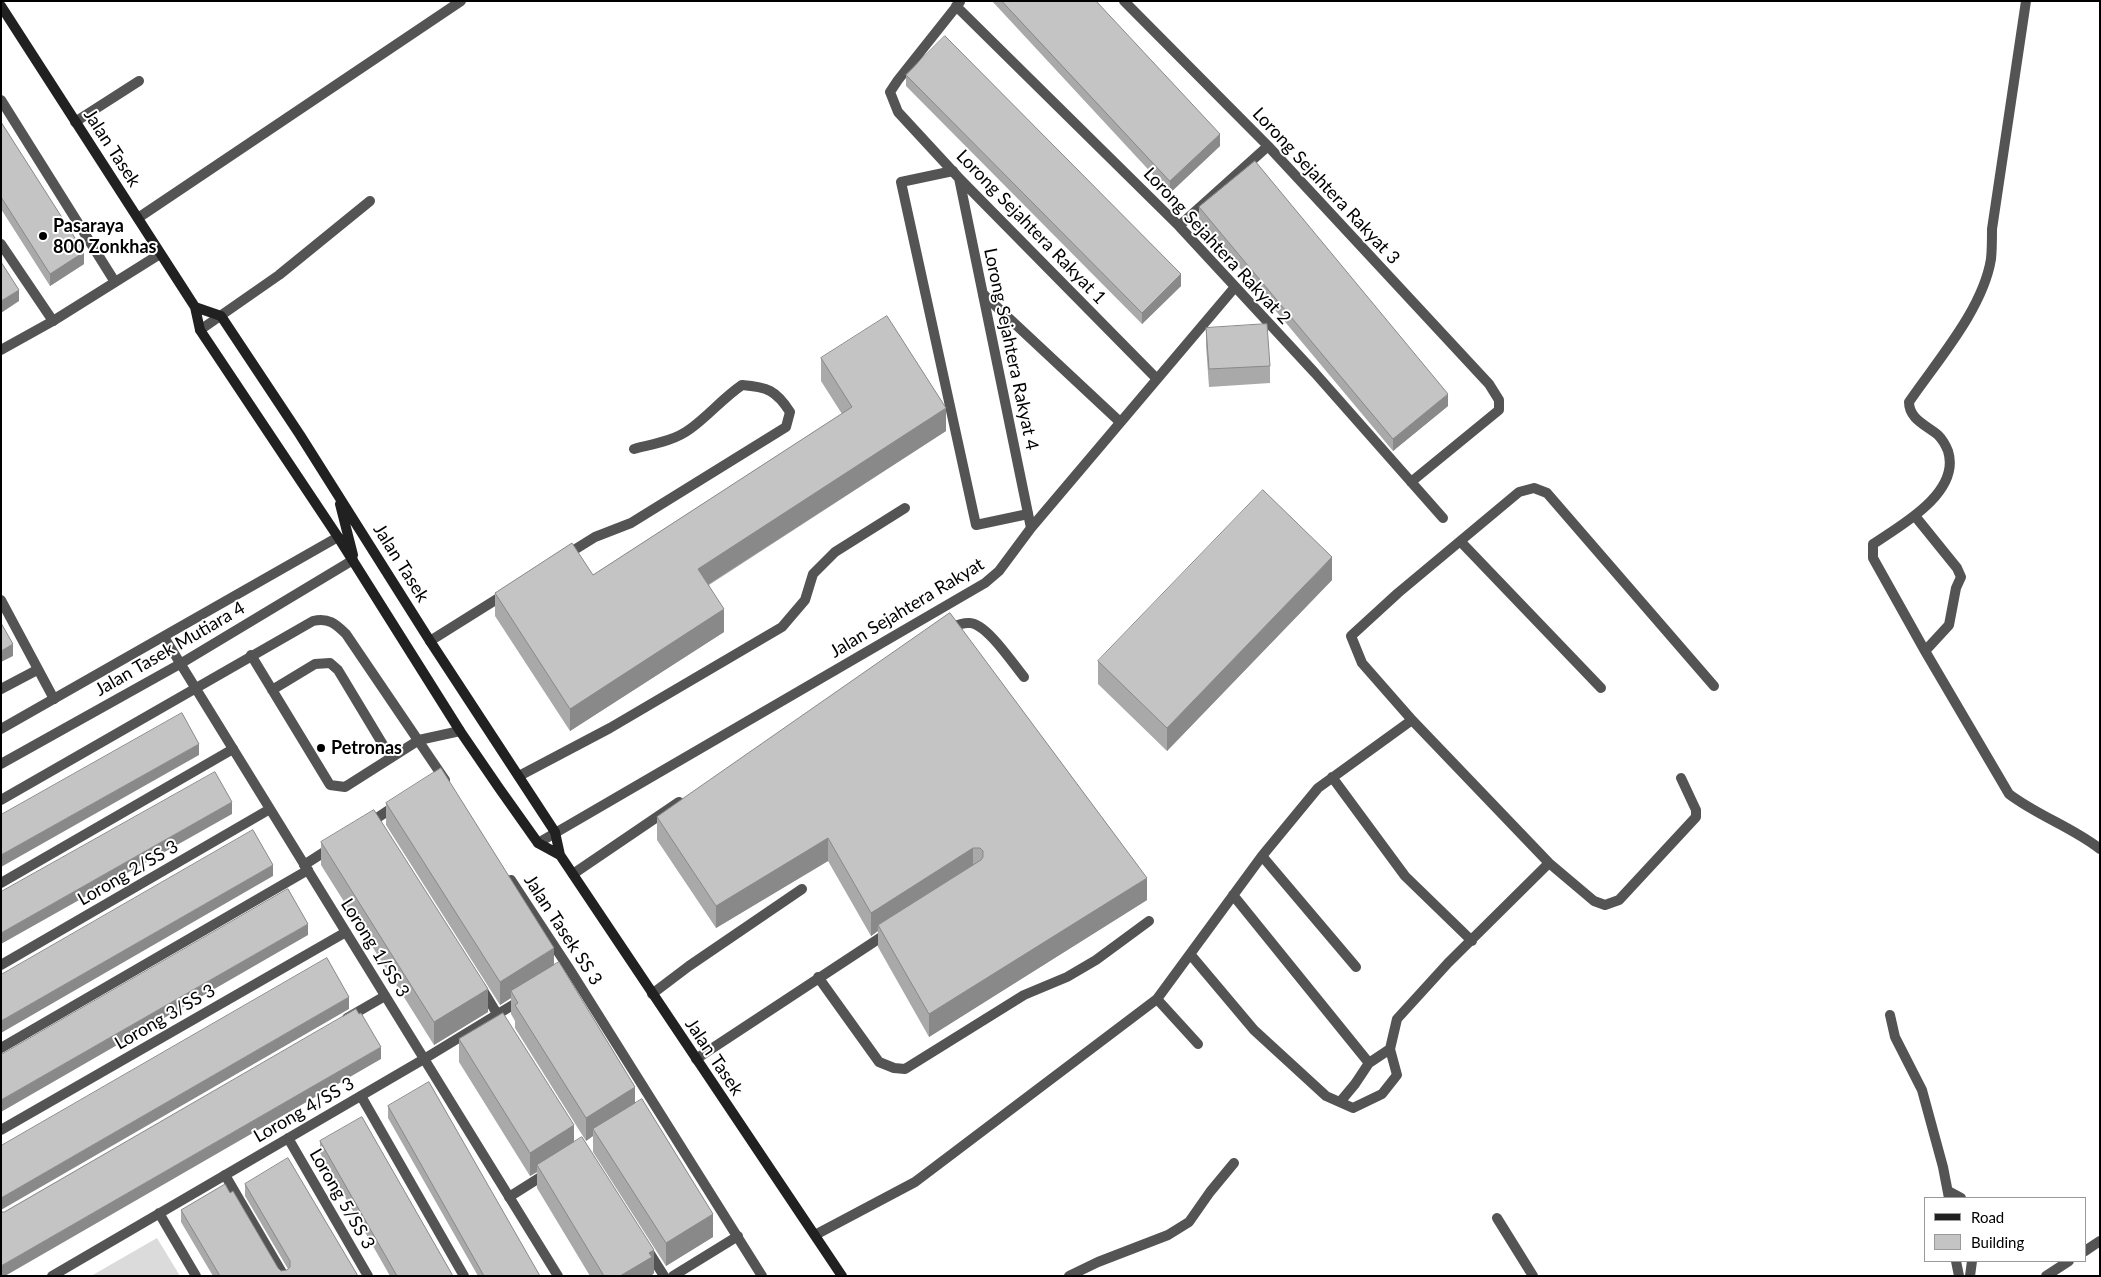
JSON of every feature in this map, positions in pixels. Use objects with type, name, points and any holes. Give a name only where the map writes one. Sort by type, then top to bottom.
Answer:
[{"type":"main road","name":"Jalan Tasek","points":[[1,6],[195,307],[200,330],[338,536],[460,731],[538,843],[560,855]]},
{"type":"main road","points":[[195,307],[221,316]]},
{"type":"main road","name":"Jalan Tasek","points":[[221,316],[555,832],[560,855],[842,1276]]},
{"type":"main road","points":[[337,493],[353,560]]},
{"type":"main road","points":[[338,536],[365,548],[379,558]]},
{"type":"street","points":[[138,218],[461,1]]},
{"type":"street","name":"Lorong Sejahtera Rakyat 3","points":[[1124,1],[1268,146],[1488,384],[1499,400],[1499,410],[1411,482]]},
{"type":"street","points":[[2026,1],[1992,229],[1991,259],[1986,278],[1970,314],[1909,402],[1909,411],[1912,416],[1940,436],[1946,448],[1950,465],[1945,485],[1915,516],[1873,544],[1872,549],[1874,558],[1925,651],[2009,794],[2026,807],[2086,839],[2100,850]]},
{"type":"street","name":"Lorong Sejahtera Rakyat 1","points":[[958,4],[890,92],[898,112],[956,174],[1157,379]]},
{"type":"street","name":"Lorong Sejahtera Rakyat 2","points":[[958,4],[1179,226],[1443,518]]},
{"type":"street","points":[[76,122],[140,81]]},
{"type":"street","points":[[1,100],[115,282]]},
{"type":"street","points":[[1179,226],[1268,146]]},
{"type":"street","points":[[956,174],[901,182],[976,525],[1028,514]]},
{"type":"street","name":"Lorong Sejahtera Rakyat 4","points":[[956,174],[983,294],[1031,528]]},
{"type":"street","points":[[200,330],[279,275],[370,201]]},
{"type":"street","points":[[1,244],[53,322]]},
{"type":"street","points":[[1,350],[53,322],[160,254]]},
{"type":"street","name":"Jalan Sejahtera Rakyat","points":[[538,843],[985,583],[999,571],[1031,528],[1235,287]]},
{"type":"street","points":[[983,294],[1120,422]]},
{"type":"street","points":[[554,563],[595,537],[631,522],[786,427],[790,412],[779,396],[760,387],[742,385],[723,399],[690,429],[671,439],[634,448]]},
{"type":"street","points":[[1681,778],[1696,810],[1696,817],[1619,900],[1605,905],[1594,901],[1549,863],[1412,720],[1362,663],[1351,636],[1398,592],[1461,542],[1519,492],[1534,488],[1547,493],[1714,686]]},
{"type":"street","points":[[519,776],[610,728],[782,627],[805,600],[813,574],[835,552],[905,508]]},
{"type":"street","points":[[1915,516],[1952,560],[1961,577],[1956,588],[1949,625],[1925,651]]},
{"type":"street","name":"Jalan Tasek Mutiara 4","points":[[1,729],[338,536]]},
{"type":"street","points":[[1461,542],[1601,688]]},
{"type":"street","name":"Jalan Tasek Mutiara 4","points":[[1,764],[180,664],[353,560]]},
{"type":"street","points":[[430,641],[513,590]]},
{"type":"street","points":[[1,600],[54,699]]},
{"type":"street","points":[[1,800],[251,655],[313,621],[326,620],[334,623],[346,634],[419,740],[439,779],[453,792]]},
{"type":"street","points":[[942,632],[956,625],[972,623],[991,635],[1024,677]]},
{"type":"street","name":"Lorong 1/SS 3","points":[[164,637],[558,1276]]},
{"type":"street","points":[[251,655],[330,785],[345,787],[419,740],[460,731]]},
{"type":"street","points":[[272,690],[316,664],[322,662],[330,663],[338,670],[391,758]]},
{"type":"street","points":[[1,689],[37,670]]},
{"type":"street","points":[[815,1235],[915,1182],[1157,999],[1262,856],[1318,788],[1412,720]]},
{"type":"street","points":[[1,883],[233,749]]},
{"type":"street","points":[[1332,777],[1404,876],[1472,941]]},
{"type":"street","points":[[573,874],[685,798]]},
{"type":"street","points":[[358,830],[376,824],[404,801]]},
{"type":"street","name":"Lorong 2/SS 3","points":[[1,965],[270,809]]},
{"type":"street","points":[[1,1048],[306,868],[343,840]]},
{"type":"street","points":[[1262,856],[1356,967]]},
{"type":"street","points":[[1190,954],[1254,1030],[1326,1096],[1353,1108],[1382,1094],[1397,1074],[1390,1049],[1397,1019],[1448,963],[1549,863]]},
{"type":"street","name":"Jalan Tasek SS 3","points":[[506,873],[652,1108],[738,1236],[762,1276]]},
{"type":"street","points":[[652,994],[689,966],[802,890]]},
{"type":"street","points":[[1233,895],[1369,1063]]},
{"type":"street","points":[[818,977],[880,1062],[894,1068],[906,1069],[1024,995],[1074,973],[1149,921]]},
{"type":"street","points":[[696,1059],[818,977],[896,928]]},
{"type":"street","name":"Lorong 3/SS 3","points":[[1,1130],[346,932]]},
{"type":"street","points":[[477,982],[508,1030]]},
{"type":"street","name":"Lorong 4/SS 3","points":[[52,1276],[424,1059],[530,994]]},
{"type":"street","points":[[334,1025],[385,996]]},
{"type":"street","points":[[1157,999],[1198,1044]]},
{"type":"street","points":[[1890,1015],[1894,1037],[1922,1090],[1944,1167],[1948,1195]]},
{"type":"street","points":[[1340,1102],[1369,1063],[1390,1049]]},
{"type":"street","points":[[361,1096],[464,1276]]},
{"type":"street","name":"Lorong 5/SS 3","points":[[288,1138],[368,1276]]},
{"type":"street","points":[[1068,1276],[1090,1265],[1168,1235],[1188,1222],[1234,1163]]},
{"type":"street","points":[[509,1197],[559,1166]]},
{"type":"street","points":[[225,1174],[284,1276]]},
{"type":"street","points":[[159,1213],[196,1276]]},
{"type":"street","points":[[1497,1218],[1533,1276]]},
{"type":"street","points":[[674,1276],[738,1236]]},
{"type":"street","points":[[2086,1250],[2100,1241]]},
{"type":"street","points":[[642,1242],[664,1276]]},
{"type":"street","points":[[1956,1262],[1960,1276]]},
{"type":"street","points":[[1970,1276],[1972,1262]]},
{"type":"street","points":[[2046,1276],[2067,1262]]},
{"type":"shaded area","points":[[157,1238],[180,1276],[91,1276]]},
{"type":"building","points":[[1002,1],[1096,1],[1220,134],[1170,181]]},
{"type":"building","points":[[945,36],[1181,274],[1142,313],[906,75]]},
{"type":"building","name":"Pasaraya 800 Zonkhas","points":[[1,122],[84,252],[50,274],[1,197]]},
{"type":"building","points":[[1255,161],[1448,394],[1393,439],[1199,207]]},
{"type":"building","points":[[1,262],[19,290],[1,301]]},
{"type":"building","points":[[887,316],[946,408],[698,569],[724,609],[570,709],[495,593],[572,543],[593,575],[852,407],[821,358]]},
{"type":"building","points":[[1267,324],[1270,366],[1209,369],[1206,328]]},
{"type":"building","points":[[1263,490],[1332,557],[1167,728],[1098,661]]},
{"type":"building","points":[[950,613],[1147,878],[929,1014],[878,925],[981,860],[983,851],[980,848],[973,848],[871,913],[828,838],[716,906],[657,817]]},
{"type":"building","points":[[1,623],[13,644],[1,651]]},
{"type":"building","points":[[182,713],[199,744],[1,855],[1,815]]},
{"type":"building","points":[[441,768],[554,948],[500,982],[386,803]]},
{"type":"building","points":[[215,772],[232,802],[1,933],[1,892]]},
{"type":"building","points":[[374,810],[488,989],[434,1022],[321,842]]},
{"type":"building","points":[[253,830],[273,865],[1,1021],[1,975]]},
{"type":"building","points":[[288,889],[308,924],[1,1100],[1,1055]]},
{"type":"building","points":[[327,958],[349,997],[1,1198],[1,1146]]},
{"type":"building","points":[[559,962],[635,1087],[586,1118],[515,1005],[518,1003],[511,991]]},
{"type":"building","points":[[356,1009],[359,1014],[361,1013],[381,1047],[1,1266],[1,1212]]},
{"type":"building","points":[[503,1013],[574,1125],[530,1153],[459,1039]]},
{"type":"building","points":[[429,1082],[540,1276],[484,1276],[388,1106]]},
{"type":"building","points":[[642,1099],[713,1214],[666,1243],[593,1129]]},
{"type":"building","points":[[362,1117],[453,1276],[397,1276],[320,1141]]},
{"type":"building","points":[[582,1137],[654,1250],[649,1253],[652,1257],[620,1276],[604,1276],[537,1165]]},
{"type":"building","points":[[288,1158],[358,1276],[220,1276],[181,1210],[225,1184],[230,1193],[233,1191],[278,1268],[281,1271],[287,1270],[290,1267],[290,1261],[245,1184]]},
{"type":"place","name":"Pasaraya 800 Zonkhas","points":[[43,236]]},
{"type":"place","name":"Petronas","points":[[321,748]]}]
